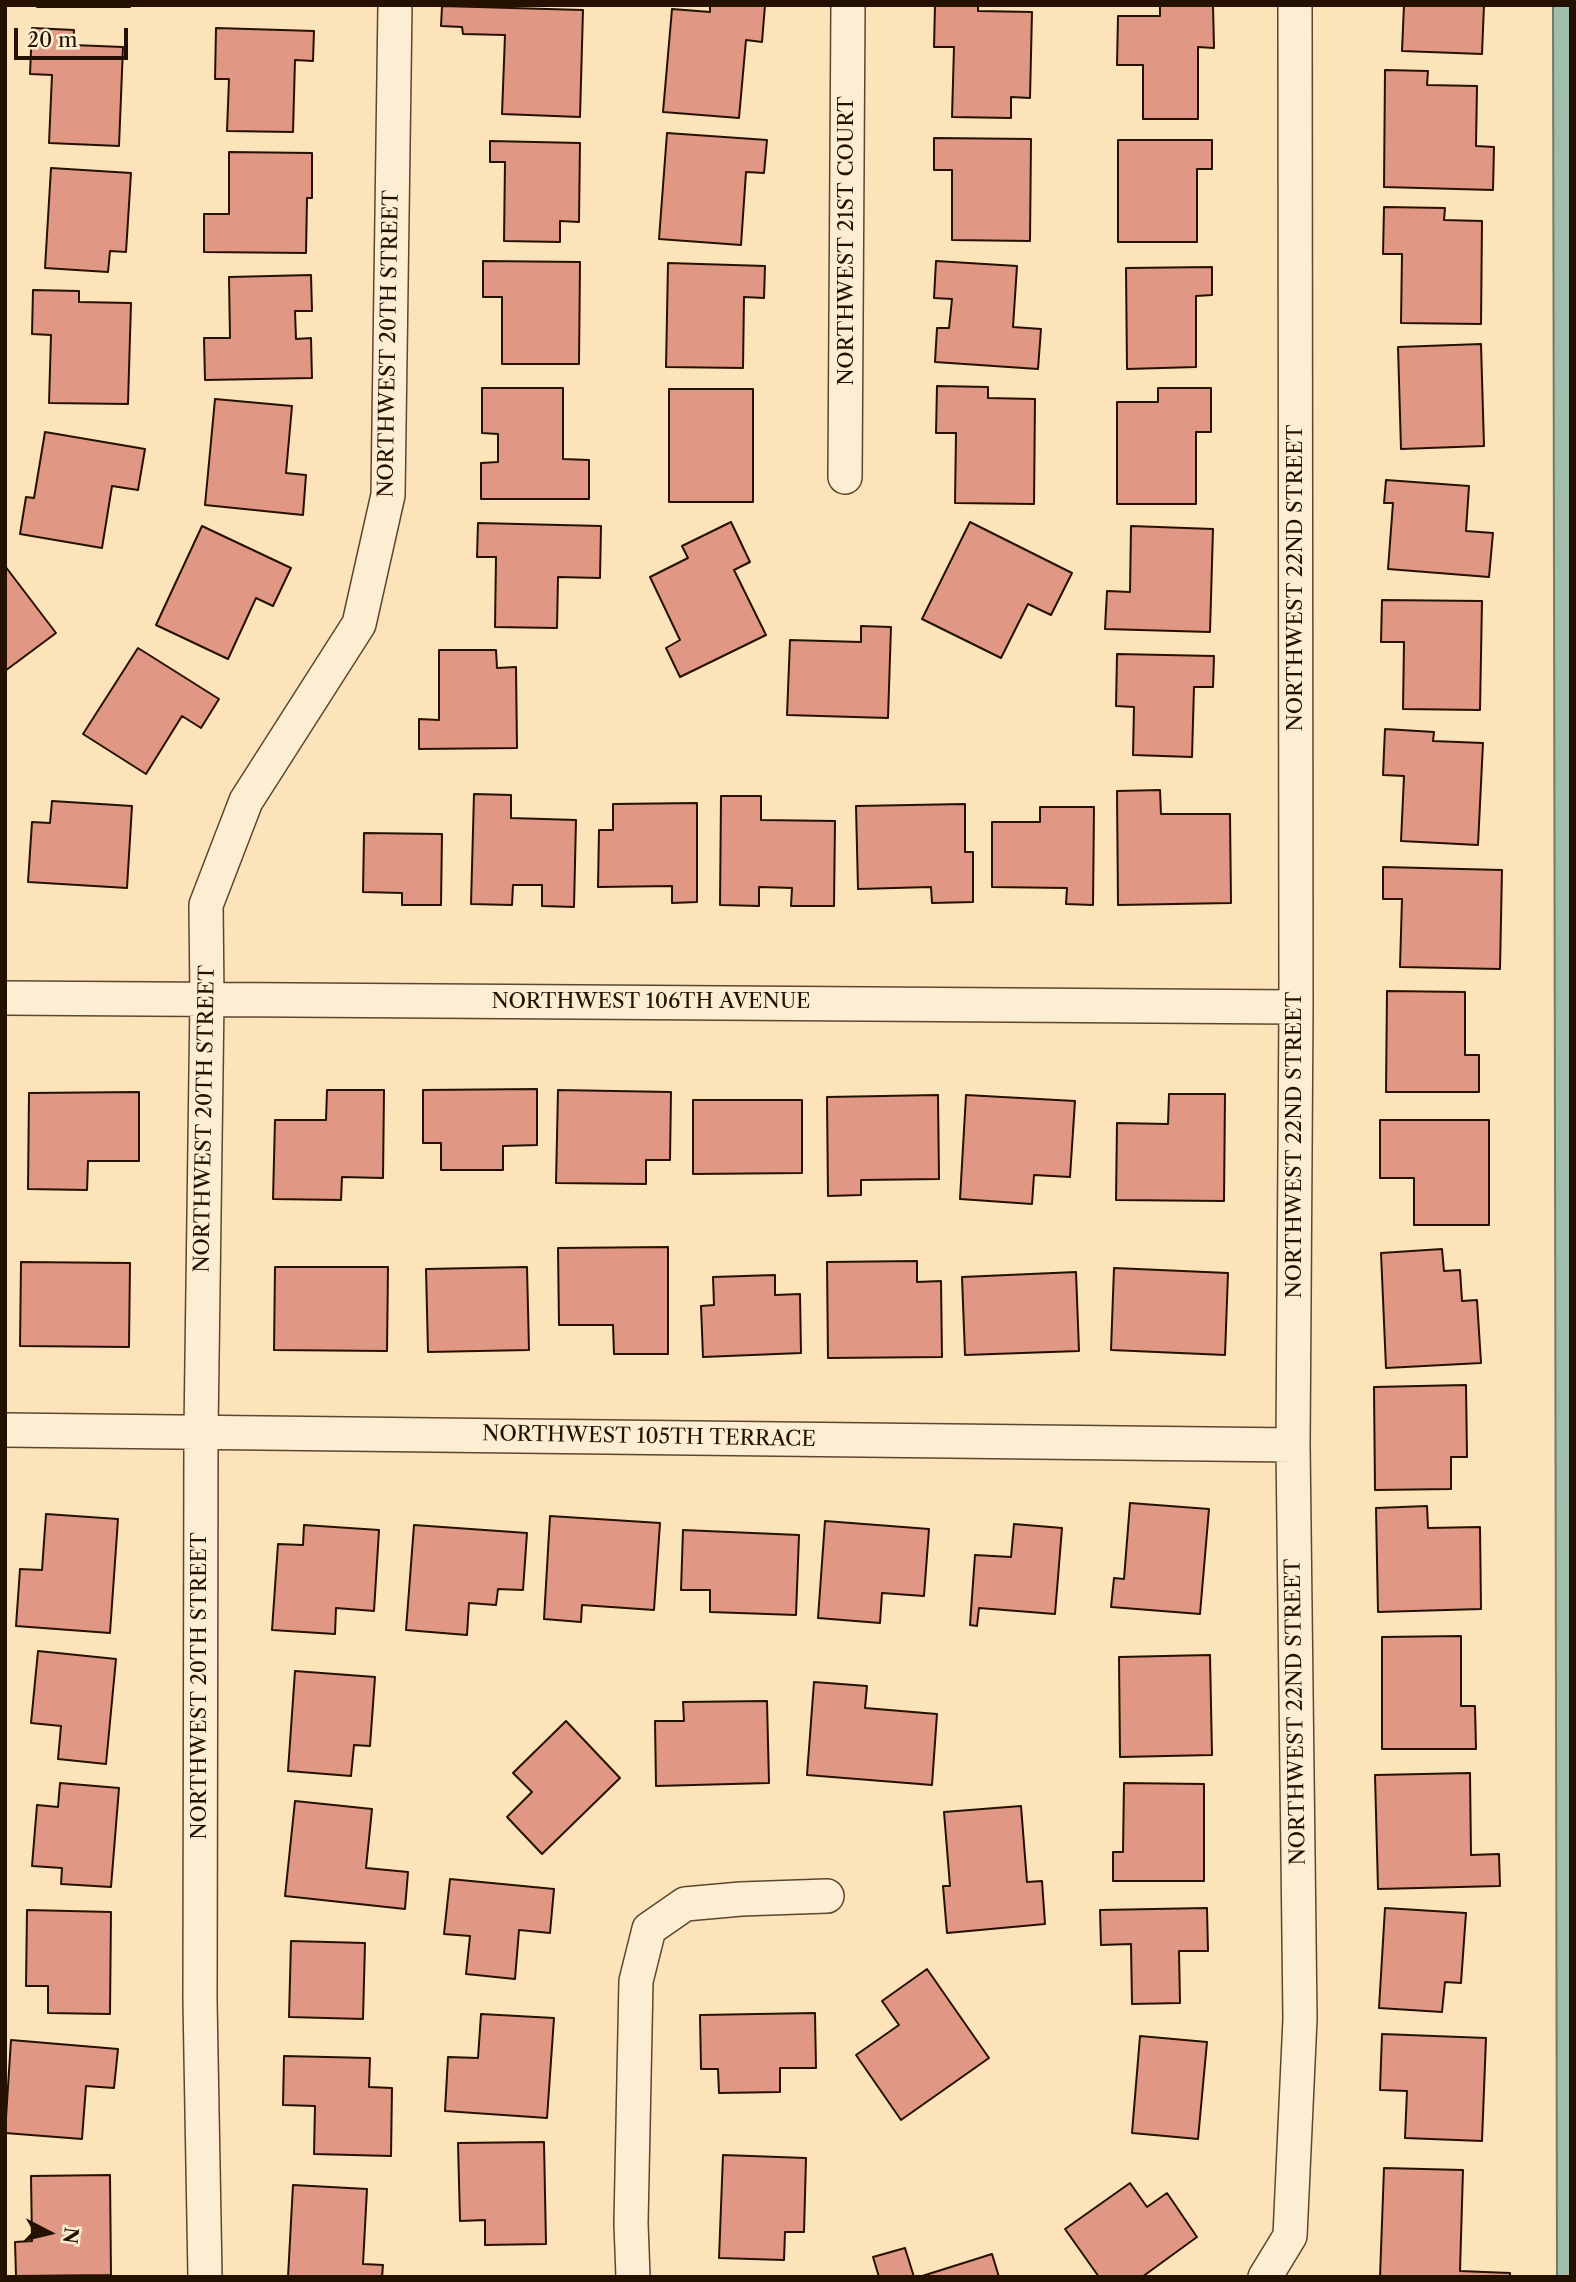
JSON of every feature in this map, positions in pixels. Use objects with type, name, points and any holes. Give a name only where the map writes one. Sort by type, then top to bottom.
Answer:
[{"type":"street","name":"NORTHWEST 20TH STREET","points":[[205,2277],[200,2000],[201,1431],[206,905],[246,801],[359,624],[388,495],[396,5]]},
{"type":"street","name":"NORTHWEST 21ST COURT","points":[[845,477],[848,5]]},
{"type":"street","name":"NORTHWEST 22ND STREET","points":[[1265,2277],[1290,2236],[1300,2019],[1293,1445],[1296,1007],[1295,5]]},
{"type":"street","name":"NORTHWEST 106TH AVENUE","points":[[5,998],[1296,1007]]},
{"type":"street","name":"NORTHWEST 105TH TERRACE","points":[[5,1430],[1293,1445]]},
{"type":"street","points":[[633,2277],[631,2223],[636,1981],[649,1929],[685,1904],[827,1896]]},
{"type":"shaded area","points":[[1553,5],[1571,5],[1571,2277],[1557,2277]]},
{"type":"building","points":[[130,5],[130,7],[37,7]]},
{"type":"building","points":[[710,5],[765,5],[762,42],[746,40],[739,118],[663,112],[672,9],[710,12]]},
{"type":"building","points":[[935,5],[978,5],[978,11],[1032,12],[1030,98],[1011,97],[1011,118],[952,117],[954,47],[934,47]]},
{"type":"building","points":[[1160,5],[1213,5],[1214,48],[1198,47],[1198,119],[1143,119],[1143,65],[1117,65],[1118,16],[1160,16]]},
{"type":"building","points":[[1404,5],[1484,5],[1482,54],[1402,51]]},
{"type":"building","points":[[442,6],[583,10],[580,117],[502,114],[505,35],[463,34],[462,27],[441,26]]},
{"type":"building","points":[[32,28],[74,30],[73,45],[123,47],[119,146],[49,143],[52,75],[30,74]]},
{"type":"building","points":[[216,28],[314,31],[313,61],[295,60],[293,132],[227,131],[229,79],[215,79]]},
{"type":"building","points":[[1385,70],[1428,71],[1427,85],[1477,86],[1476,146],[1494,147],[1493,190],[1384,187]]},
{"type":"building","points":[[667,133],[767,140],[764,173],[746,172],[741,245],[659,239]]},
{"type":"building","points":[[934,138],[1031,139],[1030,241],[952,240],[952,170],[934,170]]},
{"type":"building","points":[[1118,140],[1212,140],[1212,169],[1197,169],[1197,242],[1118,242]]},
{"type":"building","points":[[490,141],[580,143],[579,222],[560,221],[560,242],[504,241],[505,162],[490,162]]},
{"type":"building","points":[[229,152],[312,153],[312,198],[307,198],[306,253],[204,252],[204,214],[229,214]]},
{"type":"building","points":[[51,168],[131,173],[126,252],[110,251],[108,272],[45,268]]},
{"type":"building","points":[[1384,207],[1445,208],[1444,220],[1482,221],[1481,324],[1401,323],[1402,254],[1383,254]]},
{"type":"building","points":[[483,261],[580,262],[579,364],[502,364],[502,297],[483,297]]},
{"type":"building","points":[[936,261],[1017,266],[1013,327],[1041,329],[1038,369],[935,362],[937,328],[949,328],[952,299],[934,298]]},
{"type":"building","points":[[668,263],[765,266],[764,298],[744,297],[743,368],[666,367]]},
{"type":"building","points":[[1212,267],[1212,295],[1196,296],[1196,367],[1127,369],[1126,268]]},
{"type":"building","points":[[311,275],[312,311],[295,311],[296,339],[311,338],[312,378],[205,380],[204,338],[230,338],[229,277]]},
{"type":"building","points":[[33,290],[79,291],[79,302],[131,303],[128,404],[49,403],[51,335],[32,334]]},
{"type":"building","points":[[1481,344],[1484,446],[1401,449],[1398,347]]},
{"type":"building","points":[[937,386],[988,387],[988,398],[1035,399],[1034,504],[955,503],[956,433],[936,433]]},
{"type":"building","points":[[482,388],[563,388],[563,459],[589,460],[589,499],[481,499],[481,463],[498,462],[498,434],[482,433]]},
{"type":"building","points":[[1158,388],[1211,388],[1211,432],[1196,432],[1196,504],[1117,504],[1117,402],[1158,402]]},
{"type":"building","points":[[669,389],[753,389],[753,502],[669,502]]},
{"type":"building","points":[[215,399],[292,406],[286,473],[306,475],[303,515],[205,505]]},
{"type":"building","points":[[45,432],[145,449],[138,490],[112,486],[102,548],[20,534],[26,497],[34,498]]},
{"type":"building","points":[[1386,480],[1469,486],[1466,531],[1493,533],[1489,577],[1388,569],[1393,503],[1384,503]]},
{"type":"building","points":[[731,522],[750,562],[734,570],[766,635],[680,677],[666,648],[680,640],[650,577],[688,558],[682,546]]},
{"type":"building","points":[[970,522],[1072,573],[1051,615],[1028,604],[1001,658],[922,619]]},
{"type":"building","points":[[478,523],[601,526],[600,578],[558,577],[557,628],[495,627],[496,557],[477,557]]},
{"type":"building","points":[[202,526],[291,568],[273,606],[256,598],[228,659],[156,625]]},
{"type":"building","points":[[1131,526],[1213,529],[1210,632],[1105,629],[1107,591],[1130,592]]},
{"type":"building","points":[[5,566],[56,633],[5,671]]},
{"type":"building","points":[[1382,600],[1482,601],[1480,710],[1403,709],[1404,642],[1381,642]]},
{"type":"building","points":[[861,626],[891,627],[888,718],[787,715],[790,640],[861,642]]},
{"type":"building","points":[[138,648],[219,699],[201,728],[182,716],[146,774],[83,734]]},
{"type":"building","points":[[439,650],[496,650],[497,668],[516,667],[517,748],[419,749],[419,719],[439,720]]},
{"type":"building","points":[[1117,654],[1214,656],[1213,687],[1194,687],[1192,757],[1133,755],[1134,707],[1116,706]]},
{"type":"building","points":[[1385,729],[1434,732],[1433,741],[1483,743],[1478,845],[1401,841],[1404,776],[1383,775]]},
{"type":"building","points":[[1160,790],[1161,814],[1230,814],[1231,903],[1118,905],[1117,791]]},
{"type":"building","points":[[474,794],[511,795],[511,818],[576,820],[574,907],[542,906],[542,885],[513,885],[512,905],[471,904]]},
{"type":"building","points":[[721,796],[761,796],[761,820],[835,821],[834,906],[791,906],[792,888],[759,887],[759,906],[720,905]]},
{"type":"building","points":[[52,801],[132,806],[127,888],[28,882],[32,822],[50,823]]},
{"type":"building","points":[[697,803],[697,902],[672,903],[672,886],[598,887],[599,830],[613,830],[613,804]]},
{"type":"building","points":[[965,804],[965,852],[973,852],[973,902],[932,903],[931,887],[858,889],[856,806]]},
{"type":"building","points":[[1040,807],[1094,807],[1093,905],[1066,904],[1067,888],[992,887],[992,822],[1040,822]]},
{"type":"building","points":[[364,833],[442,834],[441,905],[402,905],[402,893],[363,892]]},
{"type":"building","points":[[1383,867],[1502,870],[1500,969],[1400,967],[1402,899],[1383,899]]},
{"type":"building","points":[[1387,991],[1465,992],[1465,1055],[1479,1055],[1479,1092],[1386,1092]]},
{"type":"building","points":[[537,1089],[537,1145],[503,1146],[503,1170],[441,1170],[441,1143],[423,1143],[423,1090]]},
{"type":"building","points":[[327,1090],[384,1090],[383,1178],[342,1177],[341,1200],[273,1199],[275,1120],[326,1120]]},
{"type":"building","points":[[558,1090],[671,1092],[670,1160],[646,1160],[646,1184],[556,1183]]},
{"type":"building","points":[[139,1092],[139,1161],[88,1161],[87,1190],[28,1189],[29,1093]]},
{"type":"building","points":[[1169,1094],[1225,1094],[1224,1201],[1116,1200],[1117,1123],[1168,1124]]},
{"type":"building","points":[[938,1095],[939,1179],[861,1180],[861,1195],[828,1196],[827,1097]]},
{"type":"building","points":[[966,1095],[1075,1101],[1070,1177],[1034,1175],[1032,1204],[960,1199]]},
{"type":"building","points":[[693,1100],[802,1100],[802,1173],[693,1174]]},
{"type":"building","points":[[1380,1120],[1489,1120],[1489,1225],[1414,1225],[1414,1178],[1380,1178]]},
{"type":"building","points":[[668,1247],[668,1354],[614,1354],[613,1325],[559,1325],[558,1248]]},
{"type":"building","points":[[1442,1249],[1444,1271],[1460,1270],[1462,1301],[1477,1300],[1481,1363],[1386,1368],[1381,1253]]},
{"type":"building","points":[[917,1261],[917,1282],[941,1281],[942,1357],[828,1358],[827,1262]]},
{"type":"building","points":[[21,1262],[130,1263],[129,1347],[20,1346]]},
{"type":"building","points":[[275,1267],[388,1267],[387,1351],[274,1350]]},
{"type":"building","points":[[527,1267],[529,1350],[428,1352],[426,1269]]},
{"type":"building","points":[[1114,1268],[1228,1273],[1225,1355],[1111,1350]]},
{"type":"building","points":[[1076,1272],[1079,1351],[965,1355],[962,1277]]},
{"type":"building","points":[[775,1275],[775,1295],[800,1294],[801,1353],[703,1357],[701,1306],[714,1305],[713,1277]]},
{"type":"building","points":[[1466,1385],[1467,1457],[1451,1457],[1451,1489],[1375,1490],[1374,1387]]},
{"type":"building","points":[[1130,1503],[1209,1509],[1200,1614],[1111,1607],[1114,1578],[1124,1579]]},
{"type":"building","points":[[1427,1506],[1428,1528],[1480,1527],[1481,1609],[1378,1612],[1376,1508]]},
{"type":"building","points":[[46,1514],[118,1519],[110,1633],[16,1626],[20,1569],[42,1570]]},
{"type":"building","points":[[550,1516],[660,1523],[654,1610],[582,1605],[581,1622],[544,1619]]},
{"type":"building","points":[[825,1521],[929,1529],[924,1596],[882,1593],[880,1623],[818,1618]]},
{"type":"building","points":[[1014,1524],[1062,1528],[1055,1614],[979,1608],[977,1626],[970,1625],[975,1555],[1011,1557]]},
{"type":"building","points":[[304,1525],[379,1530],[374,1611],[336,1608],[335,1634],[272,1630],[278,1544],[303,1545]]},
{"type":"building","points":[[414,1525],[527,1533],[523,1590],[498,1589],[496,1605],[469,1603],[467,1635],[406,1630]]},
{"type":"building","points":[[683,1530],[799,1535],[796,1615],[710,1612],[710,1590],[681,1590]]},
{"type":"building","points":[[1461,1636],[1461,1706],[1475,1706],[1476,1749],[1382,1749],[1382,1637]]},
{"type":"building","points":[[38,1651],[116,1659],[106,1764],[58,1759],[61,1726],[31,1723]]},
{"type":"building","points":[[1210,1655],[1212,1755],[1120,1757],[1119,1657]]},
{"type":"building","points":[[295,1671],[375,1677],[370,1746],[354,1745],[351,1776],[288,1771]]},
{"type":"building","points":[[814,1682],[867,1686],[865,1708],[937,1714],[932,1785],[807,1775]]},
{"type":"building","points":[[767,1701],[769,1783],[656,1786],[655,1721],[684,1721],[683,1702]]},
{"type":"building","points":[[566,1721],[620,1778],[542,1854],[507,1817],[532,1792],[513,1773]]},
{"type":"building","points":[[1470,1773],[1471,1855],[1499,1854],[1500,1886],[1378,1889],[1375,1775]]},
{"type":"building","points":[[60,1783],[119,1788],[111,1887],[61,1884],[62,1868],[32,1866],[37,1805],[58,1807]]},
{"type":"building","points":[[1124,1783],[1204,1784],[1204,1881],[1113,1881],[1113,1852],[1123,1852]]},
{"type":"building","points":[[295,1801],[372,1809],[366,1868],[408,1872],[405,1909],[285,1896]]},
{"type":"building","points":[[1021,1806],[1027,1882],[1042,1881],[1045,1924],[947,1933],[943,1886],[950,1886],[944,1812]]},
{"type":"building","points":[[450,1879],[554,1889],[550,1933],[519,1930],[515,1979],[466,1974],[470,1936],[444,1934]]},
{"type":"building","points":[[1207,1908],[1208,1951],[1179,1951],[1180,2003],[1132,2004],[1131,1944],[1101,1945],[1100,1910]]},
{"type":"building","points":[[1385,1908],[1466,1913],[1461,1983],[1445,1982],[1442,2012],[1379,2008]]},
{"type":"building","points":[[27,1910],[111,1912],[110,2014],[48,2013],[48,1986],[26,1986]]},
{"type":"building","points":[[291,1941],[365,1943],[363,2019],[289,2017]]},
{"type":"building","points":[[927,1969],[989,2058],[901,2120],[856,2055],[899,2025],[882,2001]]},
{"type":"building","points":[[815,2013],[816,2068],[780,2068],[780,2092],[719,2093],[718,2069],[701,2069],[700,2015]]},
{"type":"building","points":[[481,2014],[554,2018],[547,2118],[445,2111],[448,2057],[478,2058]]},
{"type":"building","points":[[1382,2034],[1486,2038],[1482,2141],[1405,2138],[1407,2091],[1380,2090]]},
{"type":"building","points":[[1140,2036],[1207,2042],[1198,2139],[1132,2133]]},
{"type":"building","points":[[11,2040],[118,2049],[114,2088],[86,2086],[82,2139],[5,2133]]},
{"type":"building","points":[[284,2056],[370,2058],[369,2087],[392,2088],[391,2156],[314,2154],[315,2106],[283,2105]]},
{"type":"building","points":[[544,2142],[546,2244],[485,2245],[485,2220],[460,2221],[458,2143]]},
{"type":"building","points":[[723,2155],[806,2158],[804,2232],[785,2232],[784,2260],[719,2258]]},
{"type":"building","points":[[1384,2168],[1463,2170],[1460,2271],[1510,2273],[1510,2277],[1380,2277]]},
{"type":"building","points":[[110,2175],[111,2275],[16,2276],[15,2242],[32,2241],[31,2176]]},
{"type":"building","points":[[1130,2183],[1147,2207],[1167,2193],[1197,2237],[1142,2277],[1099,2277],[1065,2229]]},
{"type":"building","points":[[293,2185],[367,2189],[363,2264],[383,2265],[382,2277],[288,2277]]},
{"type":"building","points":[[905,2248],[914,2277],[879,2277],[873,2257]]},
{"type":"building","points":[[992,2254],[999,2277],[919,2277]]}]
